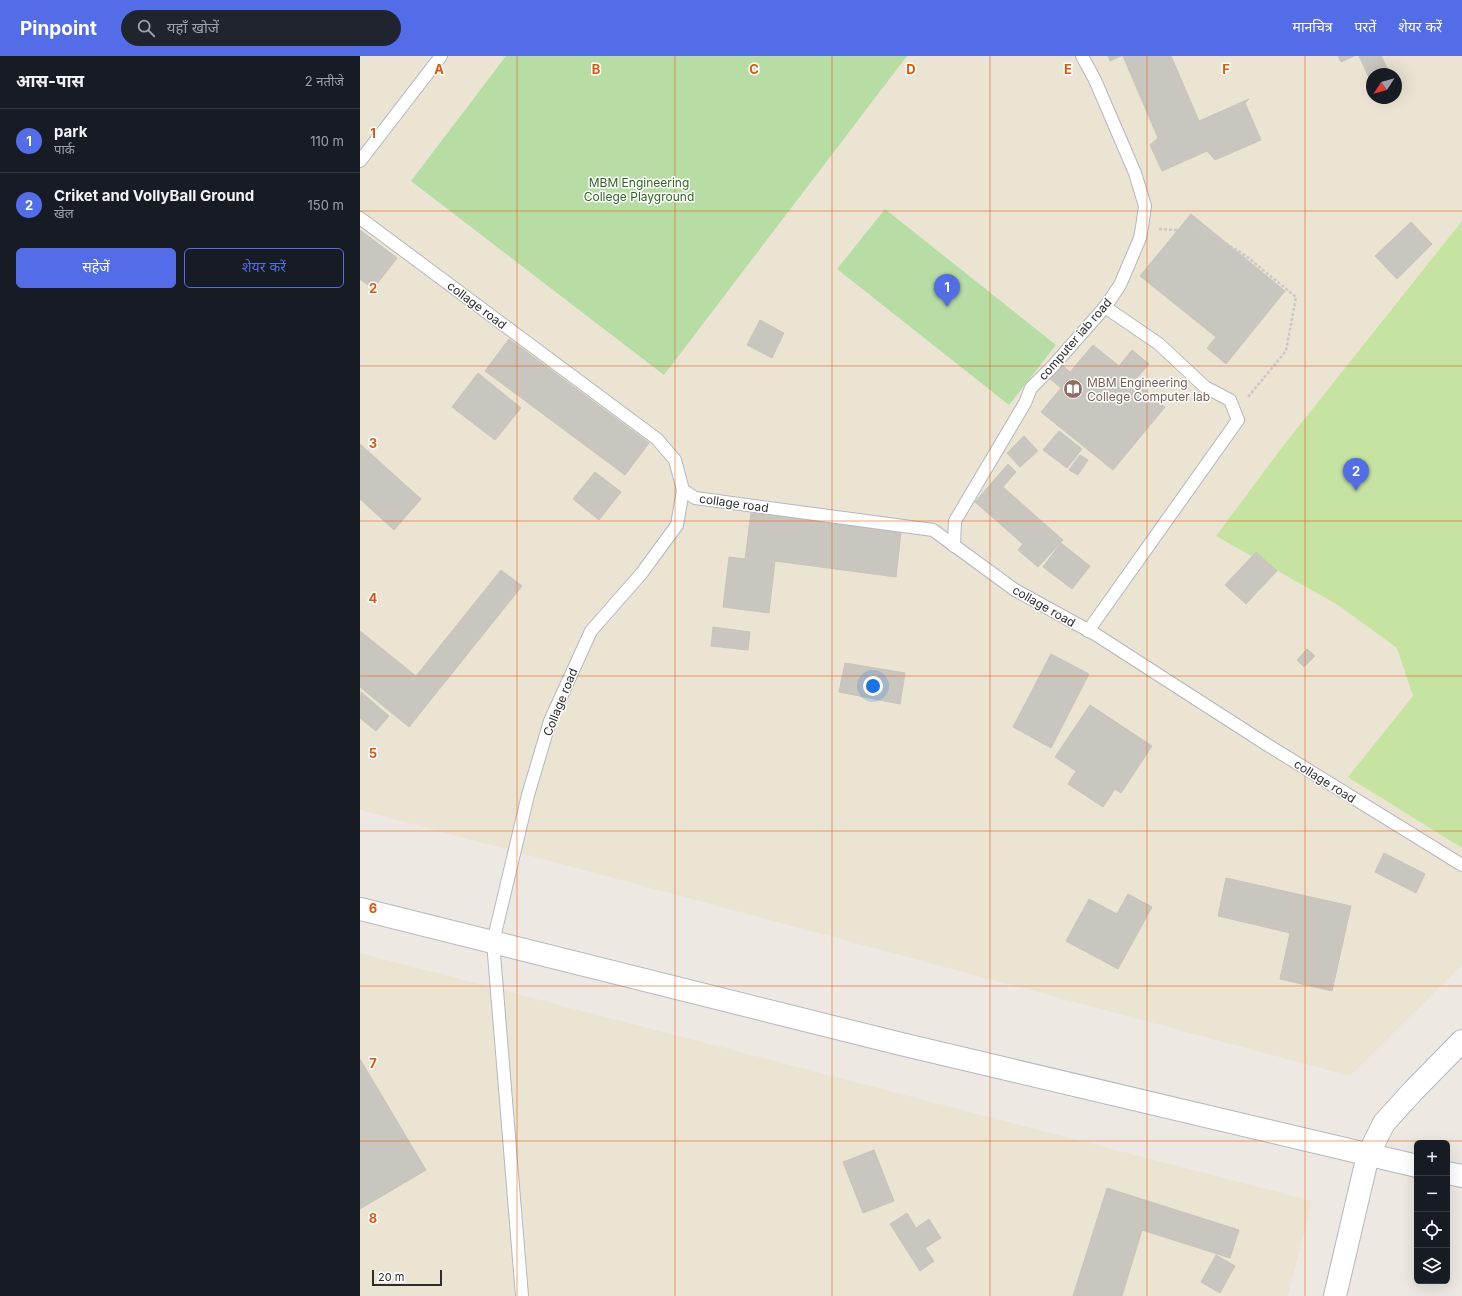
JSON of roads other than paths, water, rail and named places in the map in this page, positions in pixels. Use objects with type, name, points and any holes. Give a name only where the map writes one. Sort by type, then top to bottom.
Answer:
[{"type":"street","points":[[360,909],[901,1044],[1414,1165]]},
{"type":"street","points":[[1335,1296],[1368,1155],[1384,1123],[1412,1091],[1462,1041]]},
{"type":"street","points":[[1450,1174],[1462,1176]]},
{"type":"lane","points":[[360,161],[441,56]]},
{"type":"lane","name":"computer iab road","points":[[954,546],[955,521],[1025,403],[1031,388],[1053,366],[1105,308],[1120,286],[1140,238],[1145,206],[1135,173],[1095,80],[1082,56]]},
{"type":"lane","name":"collage road","points":[[360,218],[657,439],[675,460],[682,490],[695,498],[933,530],[1015,590],[1088,631],[1266,744],[1462,865]]},
{"type":"lane","name":"collage road","points":[[1088,631],[1238,420],[1230,400],[1205,386],[1159,344],[1105,308]]},
{"type":"lane","name":"Collage road","points":[[522,1296],[493,942],[528,795],[550,721],[591,631],[641,574],[677,525],[682,490]]},
{"type":"place","name":"park","points":[[947,307]]},
{"type":"place","name":"MBM Engineering College Computer lab","points":[[1073,389]]},
{"type":"place","name":"Criket and VollyBall Ground","points":[[1356,491]]},
{"type":"park label","name":"MBM Engineering College Playground","points":[[639,189]]}]
